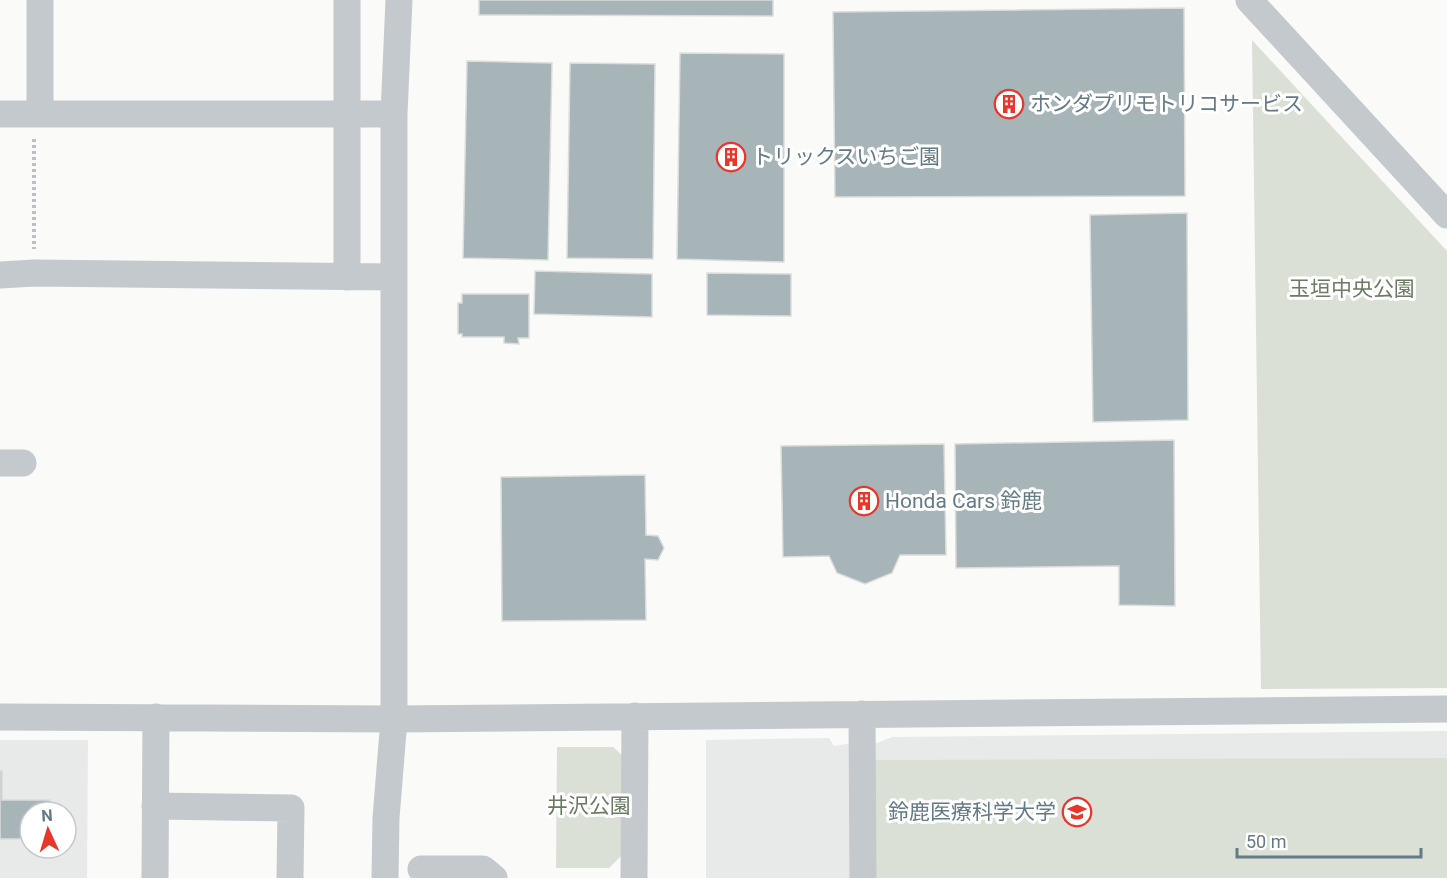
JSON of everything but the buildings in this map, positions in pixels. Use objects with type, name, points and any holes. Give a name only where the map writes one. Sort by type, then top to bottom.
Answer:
[{"type":"street","points":[[37,114],[40,0]]},
{"type":"street","points":[[347,0],[347,277]]},
{"type":"street","points":[[385,878],[386,818],[393,719],[394,114],[399,0]]},
{"type":"street","points":[[1249,0],[1447,215]]},
{"type":"street","points":[[0,114],[394,114]]},
{"type":"street","points":[[0,275],[34,273],[394,277]]},
{"type":"street","points":[[0,717],[393,719],[1447,709]]},
{"type":"street","points":[[862,714],[863,878]]},
{"type":"street","points":[[634,716],[634,878]]},
{"type":"street","points":[[155,878],[156,717]]},
{"type":"street","points":[[155,806],[291,808],[290,878]]},
{"type":"street","points":[[420,869],[483,869],[494,878]]},
{"type":"path","points":[[34,273],[37,114]]},
{"type":"shaded area","name":"鈴鹿医療科学大学","points":[[1447,731],[1447,878],[706,878],[706,740],[829,738],[834,746],[877,743],[892,737]]},
{"type":"shaded area","points":[[0,740],[88,740],[87,878],[0,878]]},
{"type":"green space","name":"玉垣中央公園","points":[[1252,40],[1447,251],[1447,688],[1261,689]]},
{"type":"green space","name":"井沢公園","points":[[557,747],[613,747],[623,756],[621,856],[609,868],[556,868]]},
{"type":"green space","name":"鈴鹿医療科学大学","points":[[1447,758],[1447,878],[874,878],[873,760]]},
{"type":"place","name":"ホンダプリモトリコサービス","points":[[1009,104]]},
{"type":"place","name":"トリックスいちご園","points":[[731,157]]},
{"type":"place","name":"Honda Cars 鈴鹿","points":[[864,501]]},
{"type":"place","name":"鈴鹿医療科学大学","points":[[1077,812]]}]
